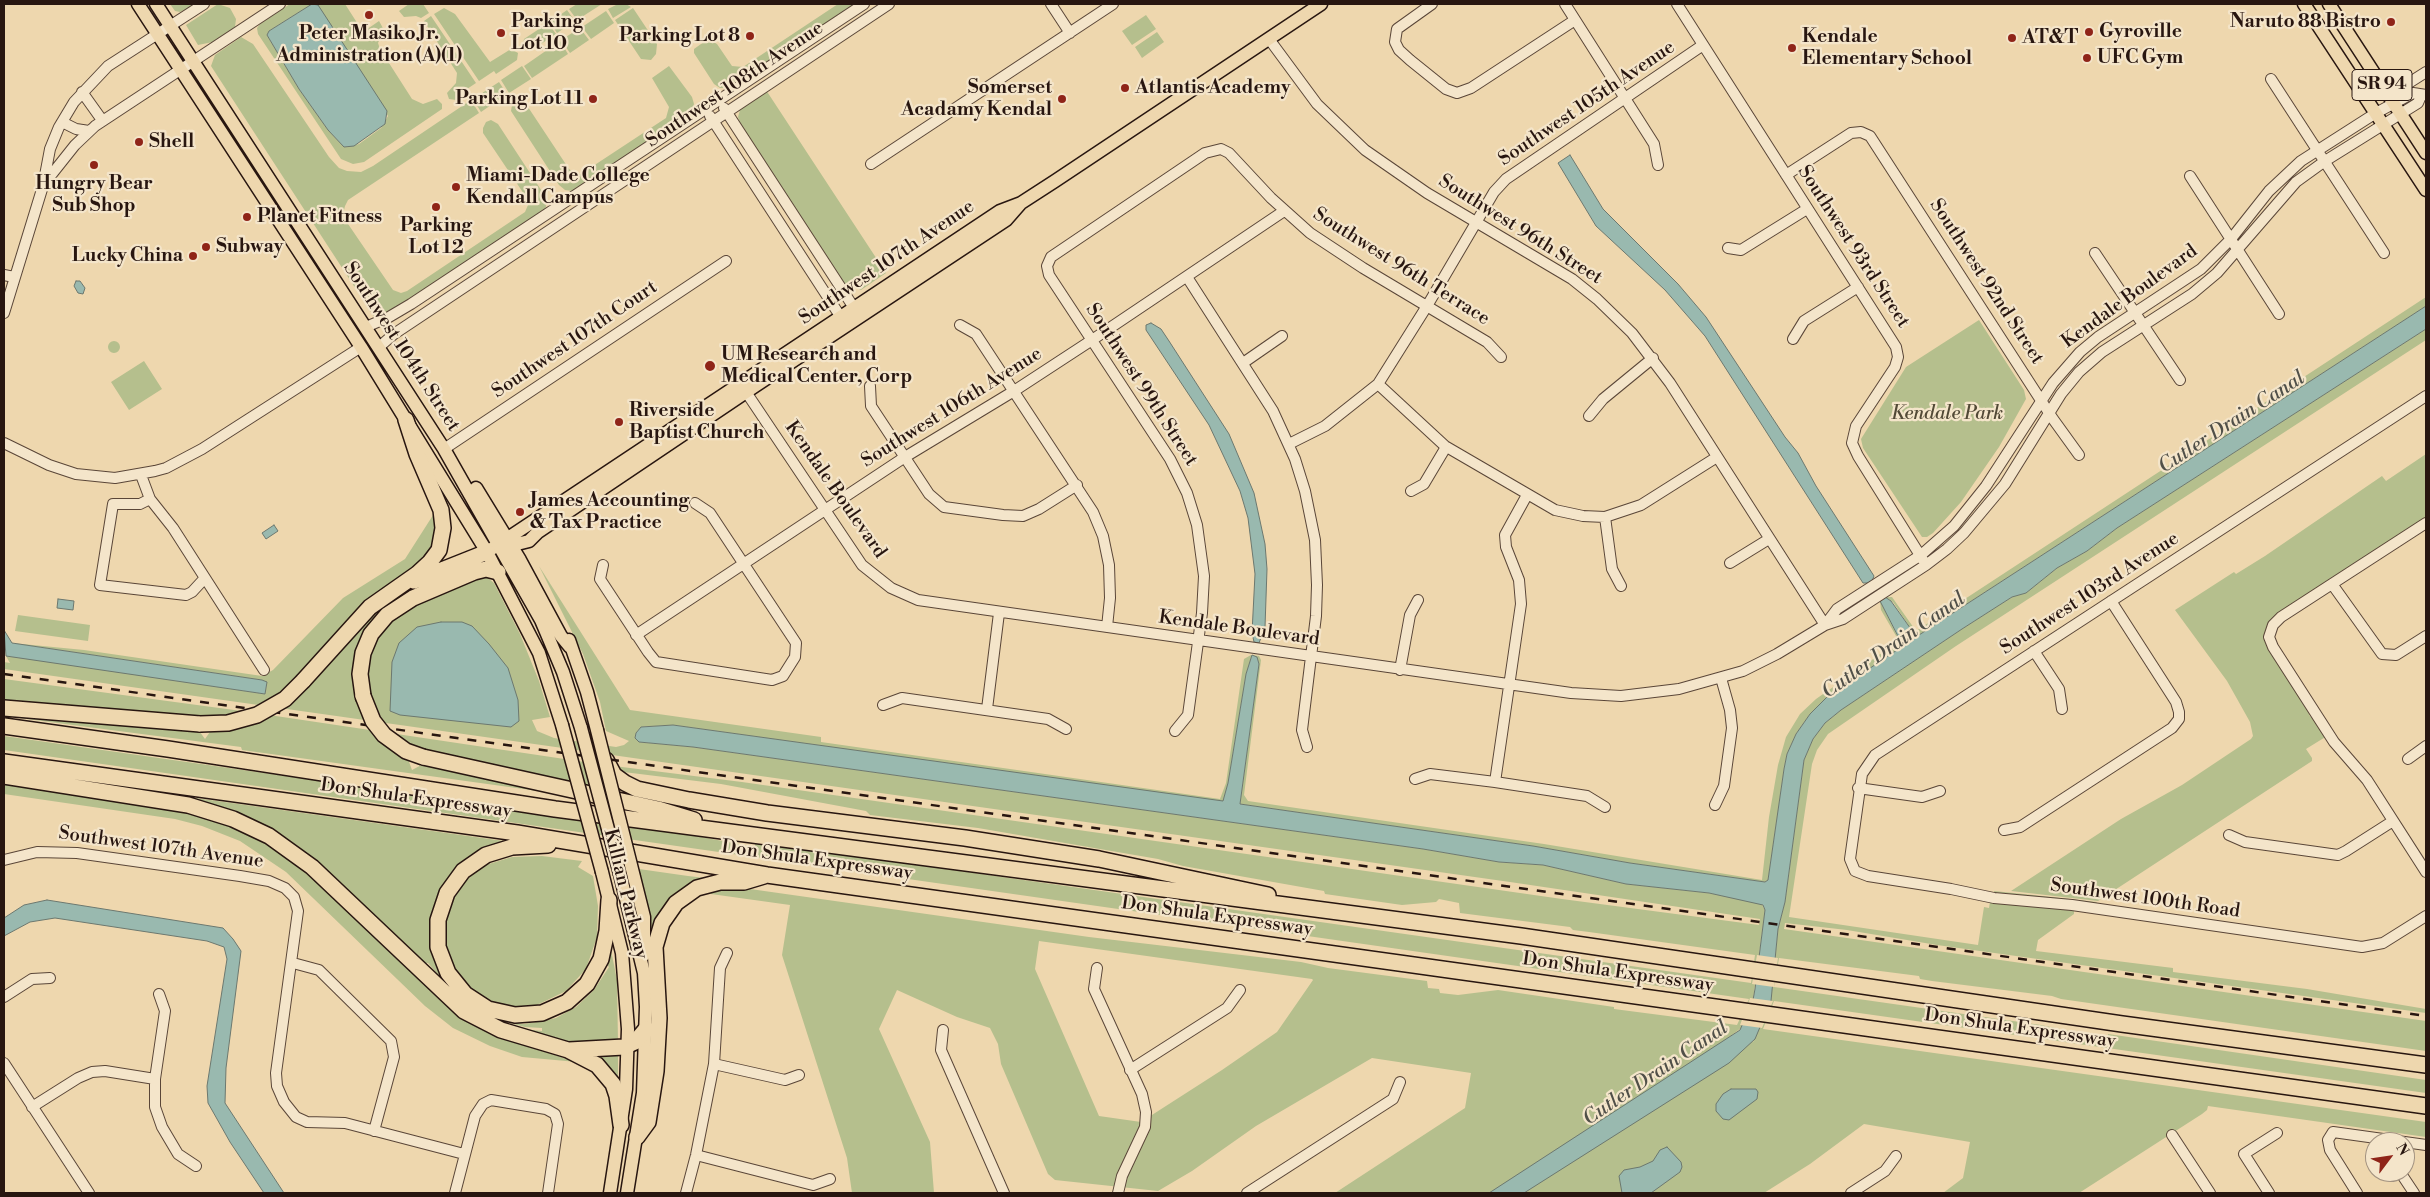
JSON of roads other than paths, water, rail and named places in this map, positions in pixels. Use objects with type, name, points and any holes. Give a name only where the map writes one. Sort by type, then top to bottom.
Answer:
[{"type":"highway","points":[[4,708],[200,724],[228,723],[257,715],[285,699],[370,607],[405,584],[433,559],[438,550],[443,528],[441,510],[417,454],[406,420]]},
{"type":"highway","points":[[405,584],[501,546]]},
{"type":"highway","points":[[498,572],[486,568],[413,598],[387,615],[371,634],[363,653],[360,674],[363,696],[371,716],[381,732],[402,749],[423,757],[658,809],[719,830]]},
{"type":"highway","name":"Don Shula Expressway","points":[[4,726],[168,749],[555,809],[1521,936],[2122,1024],[2426,1065]]},
{"type":"highway","points":[[606,760],[614,775],[637,789],[688,800],[1098,859],[1258,892],[1312,910]]},
{"type":"highway","name":"Don Shula Expressway","points":[[4,762],[517,833],[767,875],[2426,1106]]},
{"type":"highway","points":[[4,776],[188,805],[218,813],[245,824],[281,843],[312,867],[464,1011],[501,1030],[568,1050],[597,1065],[609,1078],[617,1096],[621,1125]]},
{"type":"highway","points":[[581,844],[512,848],[486,855],[463,871],[447,893],[438,920],[438,947],[448,973],[456,985],[476,1003],[501,1014],[528,1016],[556,1008],[578,994],[595,972],[605,945],[609,900]]},
{"type":"highway","points":[[637,1137],[648,1122],[656,1071],[659,1018],[655,947],[662,923],[676,903],[697,888],[720,882],[744,882],[767,875]]},
{"type":"highway","points":[[568,1050],[628,1046],[638,1039],[646,1029]]},
{"type":"main road","name":"Southwest 104th Street","points":[[138,4],[360,347],[430,459],[501,546],[498,572],[539,653],[562,725]]},
{"type":"main road","name":"Southwest 104th Street","points":[[156,4],[444,449],[501,546],[552,644],[581,728]]},
{"type":"main road","name":"Southwest 107th Avenue","points":[[501,546],[857,312],[1000,211],[1021,203],[1322,4]]},
{"type":"main road","name":"SR 94","points":[[2304,4],[2426,190]]},
{"type":"main road","name":"SR 94","points":[[2329,4],[2426,153]]},
{"type":"main road","points":[[280,224],[293,215]]},
{"type":"main road","name":"Southwest 107th Avenue","points":[[501,546],[529,541],[538,532],[743,388]]},
{"type":"main road","points":[[529,541],[526,548],[528,559],[567,633],[570,648],[587,692],[606,760],[644,917],[644,973]]},
{"type":"main road","points":[[501,546],[570,648]]},
{"type":"main road","name":"Killian Parkway","points":[[562,725],[618,930],[624,971],[628,1046],[621,1125],[610,1193]]},
{"type":"main road","name":"Killian Parkway","points":[[581,728],[644,973],[646,1029],[643,1093],[627,1193]]},
{"type":"street","points":[[4,313],[9,276],[43,186],[48,158],[62,122],[82,92],[108,66],[204,4]]},
{"type":"street","points":[[43,186],[75,144],[102,120],[280,4]]},
{"type":"street","name":"Southwest 108th Avenue","points":[[366,327],[390,318],[864,4]]},
{"type":"street","name":"Southwest 108th Avenue","points":[[379,347],[394,334],[889,4]]},
{"type":"street","points":[[1051,4],[1070,32]]},
{"type":"street","points":[[871,164],[1113,4]]},
{"type":"street","points":[[1432,4],[1397,28],[1395,42],[1399,50],[1446,89],[1461,93],[1575,20]]},
{"type":"street","points":[[1565,4],[1654,144],[1658,165]]},
{"type":"street","name":"Southwest 93rd Street","points":[[1677,4],[1894,343],[1898,357],[1894,371],[1856,426],[1852,436],[1853,447],[1926,565]]},
{"type":"street","name":"Southwest 96th Street","points":[[1269,39],[1309,94],[1351,138],[1402,176],[1553,267],[1584,289],[1620,320],[1653,358],[1825,625]]},
{"type":"street","name":"Southwest 105th Avenue","points":[[1289,444],[1325,426],[1378,384],[1427,306],[1494,192],[1511,174],[1703,45]]},
{"type":"street","points":[[2398,109],[2418,103],[2424,95],[2408,84],[2426,72]]},
{"type":"street","points":[[2271,79],[2384,253]]},
{"type":"street","points":[[82,92],[102,120]]},
{"type":"street","points":[[719,100],[857,312]]},
{"type":"street","points":[[706,109],[843,321]]},
{"type":"street","name":"Kendale Boulevard","points":[[1825,625],[1837,608],[1921,555],[1954,526],[1972,505],[2041,400],[2063,370],[2080,352],[2135,313],[2194,275],[2231,239],[2278,182],[2317,150],[2376,113],[2398,109]]},
{"type":"street","name":"Kendale Boulevard","points":[[743,388],[862,565],[891,588],[904,595],[932,603],[1510,686],[1578,694],[1621,696],[1679,690],[1721,678],[1758,663],[1825,625],[1843,619],[1926,565],[1964,533],[2005,484],[2049,412],[2079,372],[2102,352],[2142,324],[2192,294],[2217,273],[2238,251],[2272,207],[2296,182],[2383,124],[2398,109]]},
{"type":"street","points":[[62,122],[76,129],[89,131]]},
{"type":"street","name":"Southwest 92nd Street","points":[[1786,175],[1851,133],[1861,132],[1870,136],[1879,147],[2041,400],[2079,455]]},
{"type":"street","name":"Southwest 96th Terrace","points":[[1047,266],[1050,256],[1205,153],[1216,148],[1229,153],[1284,211],[1339,253],[1487,342],[1501,357]]},
{"type":"street","points":[[2190,176],[2279,314]]},
{"type":"street","points":[[1728,248],[1741,250],[1807,209]]},
{"type":"street","name":"Southwest 106th Avenue","points":[[636,635],[905,457],[1014,391],[1092,340],[1284,211]]},
{"type":"street","points":[[2095,253],[2180,380]]},
{"type":"street","name":"Southwest 107th Court","points":[[444,449],[726,261]]},
{"type":"street","name":"Southwest 99th Street","points":[[1047,266],[1049,275],[1170,459],[1187,493],[1197,525],[1202,558],[1204,593],[1188,715],[1175,731]]},
{"type":"street","points":[[1187,277],[1273,411],[1289,444],[1301,476],[1315,540],[1317,602],[1302,730],[1306,747]]},
{"type":"street","points":[[1793,339],[1804,321],[1858,287]]},
{"type":"street","points":[[960,325],[976,334],[1093,512],[1105,544],[1110,585],[1107,627]]},
{"type":"street","points":[[1243,362],[1282,336]]},
{"type":"street","points":[[4,443],[49,465],[76,474],[107,478],[141,474],[166,468],[196,452],[360,347]]},
{"type":"street","points":[[1589,416],[1603,398],[1653,358]]},
{"type":"street","points":[[1378,384],[1431,436],[1446,448],[1555,510],[1583,516],[1605,517],[1641,505],[1717,457]]},
{"type":"street","points":[[870,386],[870,406],[938,503],[952,509],[1018,516],[1033,513],[1076,485]]},
{"type":"street","name":"Southwest 103rd Avenue","points":[[1854,870],[1850,859],[1858,788],[1864,769],[1875,755],[2426,396]]},
{"type":"street","points":[[1411,491],[1424,484],[1446,448]]},
{"type":"street","points":[[141,474],[150,500],[173,528],[264,670]]},
{"type":"street","points":[[1495,782],[1510,686],[1521,596],[1519,580],[1506,547],[1505,535],[1527,494]]},
{"type":"street","points":[[150,500],[140,504],[113,504],[100,585],[186,595],[192,592],[204,579]]},
{"type":"street","points":[[603,565],[600,579],[654,660],[662,664],[773,680],[786,674],[796,657],[797,646],[710,512],[695,502]]},
{"type":"street","points":[[1605,517],[1612,568],[1621,586]]},
{"type":"street","points":[[2426,523],[2276,621],[2270,632],[2273,647],[2334,742],[2367,780],[2426,872]]},
{"type":"street","points":[[1730,562],[1769,539]]},
{"type":"street","points":[[2332,584],[2379,652],[2387,656],[2396,655],[2426,636]]},
{"type":"street","points":[[1400,670],[1410,616],[1418,600]]},
{"type":"street","points":[[2004,830],[2020,827],[2174,727],[2180,716],[2176,702],[2111,601]]},
{"type":"street","points":[[987,709],[1000,613]]},
{"type":"street","points":[[2034,651],[2059,690],[2062,710]]},
{"type":"street","points":[[1715,805],[1724,786],[1732,728],[1730,710],[1721,678]]},
{"type":"street","points":[[883,705],[902,698],[987,709],[1048,719],[1066,729]]},
{"type":"street","points":[[2408,759],[2426,746]]},
{"type":"street","points":[[1415,779],[1430,774],[1495,782],[1587,796],[1605,807]]},
{"type":"street","points":[[1858,788],[1922,797],[1940,791]]},
{"type":"street","points":[[2228,835],[2245,842],[2338,854],[2346,852],[2393,821]]},
{"type":"street","name":"Southwest 107th Avenue","points":[[4,860],[37,852],[52,851],[268,881],[285,888],[294,898],[298,911],[292,963]]},
{"type":"street","name":"Southwest 100th Road","points":[[1854,870],[1860,875],[1994,898],[2072,905],[2362,947],[2369,947],[2383,942],[2426,916]]},
{"type":"street","points":[[686,1193],[696,1155],[714,1064],[720,968],[727,953]]},
{"type":"street","points":[[374,1131],[394,1057],[393,1046],[389,1038],[318,970],[292,963],[276,1080],[288,1108],[296,1117],[304,1121],[345,1123],[374,1131],[464,1154]]},
{"type":"street","points":[[1097,968],[1094,989],[1145,1103],[1146,1121],[1140,1141],[1122,1176],[1118,1193]]},
{"type":"street","points":[[4,997],[32,980],[50,978]]},
{"type":"street","points":[[1130,1070],[1227,1008],[1240,990]]},
{"type":"street","points":[[159,994],[165,1010],[155,1079],[155,1107],[162,1127],[178,1154],[196,1166]]},
{"type":"street","points":[[943,1030],[941,1050],[1004,1193]]},
{"type":"street","points":[[4,1063],[90,1193]]},
{"type":"street","points":[[714,1064],[785,1080],[799,1075]]},
{"type":"street","points":[[32,1107],[78,1078],[92,1072],[105,1071],[155,1079]]},
{"type":"street","points":[[1247,1193],[1393,1099],[1400,1082]]},
{"type":"street","points":[[455,1193],[475,1116],[481,1105],[493,1100],[552,1111],[558,1124],[548,1193]]},
{"type":"street","points":[[2357,1193],[2330,1150],[2329,1137],[2333,1132],[2338,1132],[2365,1137]]},
{"type":"street","points":[[2269,1193],[2244,1154],[2277,1133]]},
{"type":"street","points":[[2172,1135],[2210,1193]]},
{"type":"street","points":[[696,1155],[813,1185],[830,1178]]},
{"type":"street","points":[[1851,1193],[1885,1171],[1896,1156]]},
{"type":"street","points":[[2407,1182],[2414,1193]]},
{"type":"water","points":[[312,4],[318,5],[387,111],[385,124],[354,146],[344,147],[328,130],[299,89],[267,35],[269,31]]},
{"type":"water","points":[[1570,155],[1603,209],[1678,284],[1706,317],[1785,437],[1798,453],[1816,486],[1874,576],[1872,581],[1863,583],[1705,336],[1665,290],[1596,226],[1558,163]]},
{"type":"water","points":[[76,281],[80,281],[85,288],[83,294],[78,293],[74,286]]},
{"type":"water","points":[[2426,306],[2426,329],[2117,528],[2087,551],[2057,568],[2026,593],[2012,597],[1962,629],[1841,710],[1825,723],[1813,739],[1804,760],[1785,902],[1778,929],[1771,1001],[1755,1039],[1729,1063],[1524,1193],[1489,1193],[1740,1030],[1753,1000],[1765,910],[1763,905],[1709,893],[1626,884],[1543,865],[1499,862],[1423,849],[693,747],[639,742],[635,738],[636,733],[641,727],[673,725],[1223,801],[1228,783],[1246,674],[1252,655],[1257,657],[1259,664],[1240,804],[1533,846],[1630,863],[1765,882],[1768,880],[1787,754],[1796,734],[1810,714],[1827,697],[1903,646],[1880,601],[1885,597],[1891,601],[1913,632],[1919,635]]},
{"type":"water","points":[[1151,323],[1161,329],[1229,434],[1254,493],[1265,544],[1267,569],[1265,627],[1259,643],[1254,642],[1252,633],[1255,574],[1248,518],[1240,491],[1209,425],[1146,330],[1146,325]]},
{"type":"water","points":[[274,525],[278,531],[266,539],[262,533]]},
{"type":"water","points":[[58,599],[74,601],[73,610],[57,608]]},
{"type":"water","points":[[441,622],[462,622],[472,626],[508,668],[518,700],[519,721],[511,727],[400,715],[390,711],[392,662],[399,643],[417,627]]},
{"type":"water","points":[[4,630],[12,643],[262,680],[267,682],[265,694],[6,656]]},
{"type":"water","points":[[47,900],[223,928],[233,939],[241,951],[226,1068],[225,1103],[284,1193],[264,1193],[230,1142],[208,1103],[207,1086],[227,959],[224,947],[207,941],[55,918],[30,922],[4,936],[4,918],[24,905]]},
{"type":"water","points":[[1731,1089],[1756,1089],[1758,1092],[1757,1099],[1729,1120],[1723,1119],[1716,1111],[1716,1104],[1723,1094]]},
{"type":"water","points":[[1667,1147],[1681,1162],[1680,1172],[1651,1193],[1622,1193],[1619,1176],[1624,1170],[1640,1167],[1653,1161],[1660,1150]]},
{"type":"railway","points":[[4,674],[2426,1016]]},
{"type":"place","name":"Peter Masiko Jr. Administration (A)(1)","points":[[369,15]]},
{"type":"place","name":"Naruto 88 Bistro","points":[[2391,22]]},
{"type":"place","name":"Gyroville","points":[[2089,32]]},
{"type":"place","name":"Parking Lot 10","points":[[501,33]]},
{"type":"place","name":"Parking Lot 8","points":[[750,36]]},
{"type":"place","name":"AT&T","points":[[2012,38]]},
{"type":"place","name":"Kendale Elementary School","points":[[1792,48]]},
{"type":"place","name":"UFC Gym","points":[[2087,58]]},
{"type":"place","name":"Atlantis Academy","points":[[1125,88]]},
{"type":"place","name":"Parking Lot 11","points":[[593,99]]},
{"type":"place","name":"Somerset Acadamy Kendal","points":[[1062,99]]},
{"type":"place","name":"Shell","points":[[139,142]]},
{"type":"place","name":"Hungry Bear Sub Shop","points":[[94,165]]},
{"type":"place","name":"Miami-Dade College Kendall Campus","points":[[456,187]]},
{"type":"place","name":"Parking Lot 12","points":[[436,207]]},
{"type":"place","name":"Planet Fitness","points":[[247,217]]},
{"type":"place","name":"Subway","points":[[206,247]]},
{"type":"place","name":"Lucky China","points":[[193,256]]},
{"type":"place","name":"UM Research and Medical Center, Corp","points":[[710,366]]},
{"type":"place","name":"Riverside Baptist Church","points":[[619,422]]},
{"type":"place","name":"James Accounting & Tax Practice","points":[[520,512]]},
{"type":"park label","name":"Kendale Park","points":[[1947,414]]},
{"type":"water label","name":"Cutler Drain Canal","points":[[2232,423]]},
{"type":"water label","name":"Cutler Drain Canal","points":[[1894,646]]},
{"type":"water label","name":"Cutler Drain Canal","points":[[1656,1074]]}]
